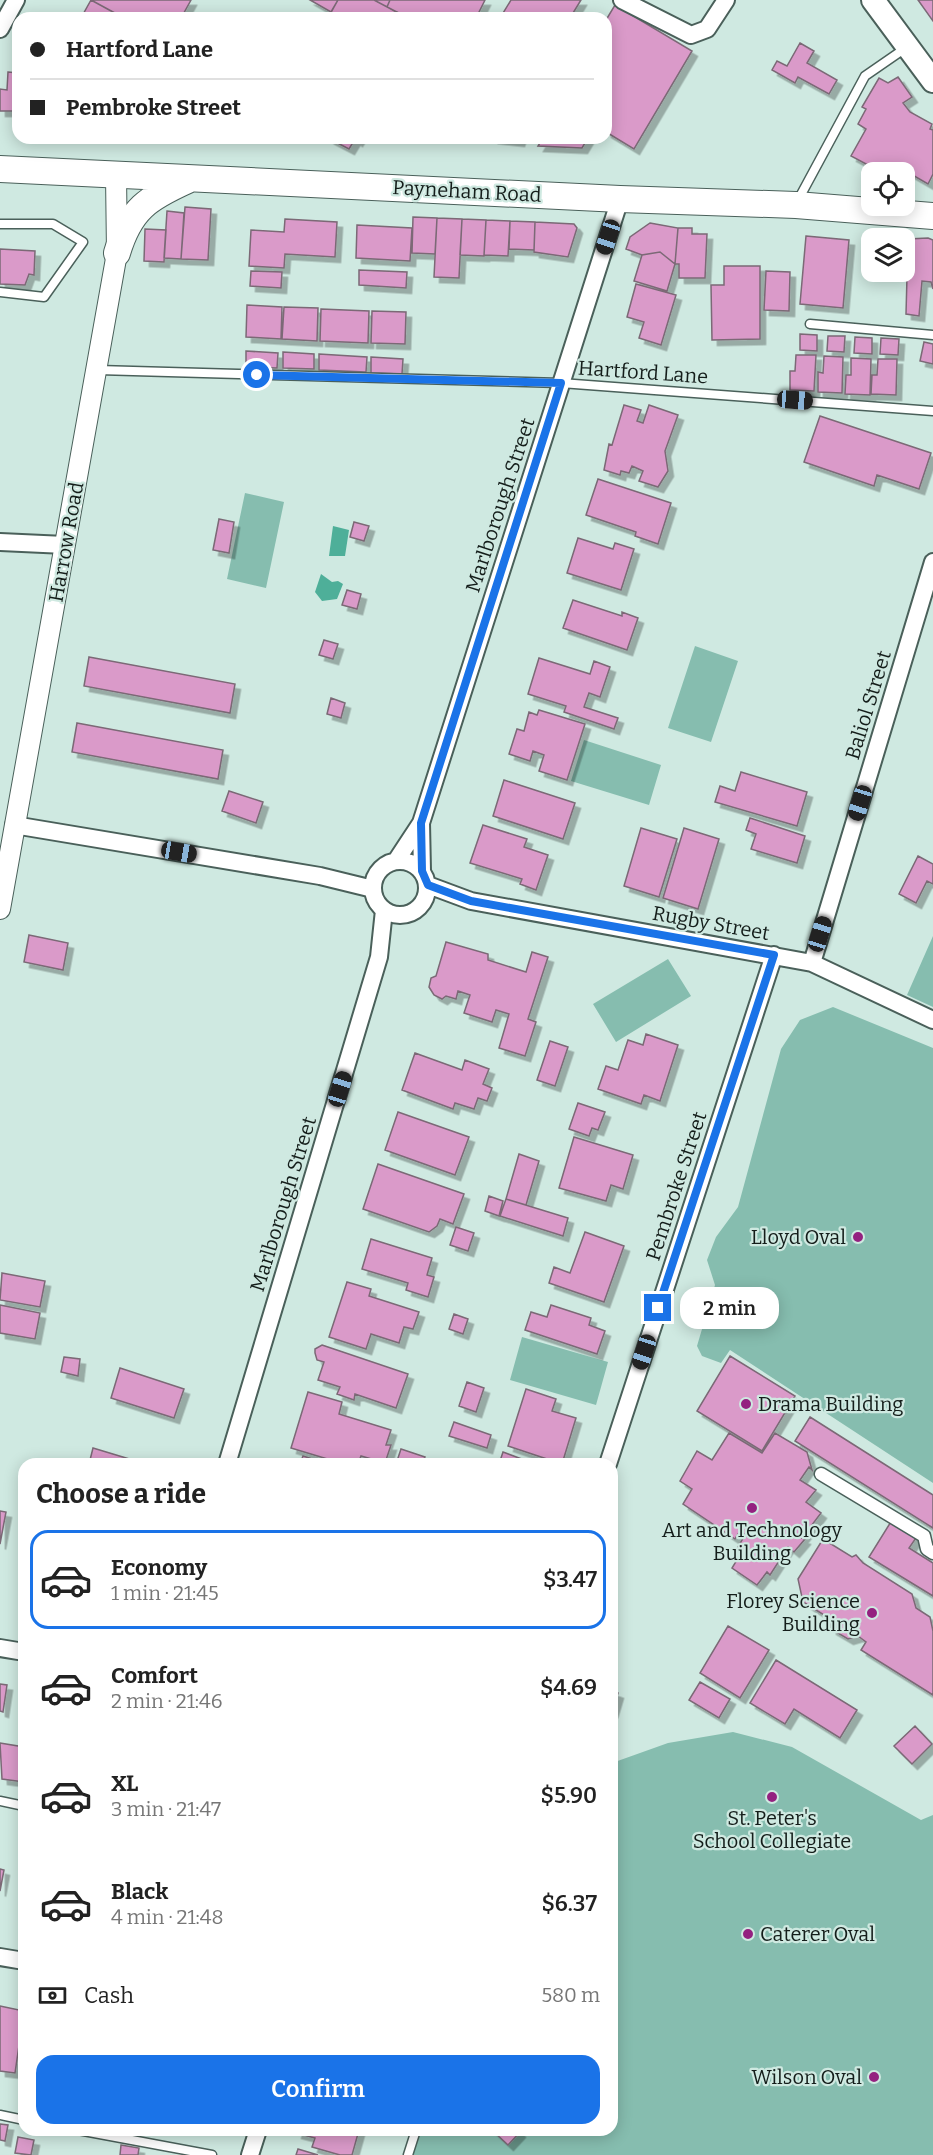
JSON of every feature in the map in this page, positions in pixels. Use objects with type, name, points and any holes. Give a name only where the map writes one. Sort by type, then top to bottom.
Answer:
[{"type":"main road","points":[[873,0],[918,55],[933,81]]},
{"type":"main road","name":"Payneham Road","points":[[0,169],[930,213]]},
{"type":"main road","points":[[117,253],[124,228],[138,209],[158,194],[191,178]]},
{"type":"street","points":[[0,29],[16,0]]},
{"type":"street","points":[[622,0],[691,35],[707,29],[726,0]]},
{"type":"street","name":"Harrow Road","points":[[0,909],[5,853],[14,825],[98,370],[117,253],[116,175]]},
{"type":"street","name":"Marlborough Street","points":[[396,861],[421,823],[620,199]]},
{"type":"street","points":[[0,542],[65,545]]},
{"type":"street","name":"Baliol Street","points":[[812,963],[933,562]]},
{"type":"street","name":"Marlborough Street","points":[[421,823],[425,878]]},
{"type":"street","points":[[14,825],[320,876],[375,882]]},
{"type":"street","points":[[396,861],[414,864],[425,878],[424,902],[411,914],[402,916],[384,910],[375,898],[375,882],[386,864],[396,861]]},
{"type":"street","name":"Rugby Street","points":[[425,878],[471,901]]},
{"type":"street","name":"Rugby Street","points":[[424,902],[471,901],[812,963],[933,1020]]},
{"type":"street","name":"Marlborough Street","points":[[380,957],[384,910]]},
{"type":"street","name":"Marlborough Street","points":[[229,1458],[380,957],[402,916]]},
{"type":"street","name":"Pembroke Street","points":[[610,1458],[774,955]]},
{"type":"street","points":[[821,1474],[924,1536],[927,1549],[933,1553]]},
{"type":"street","points":[[0,1648],[18,1651]]},
{"type":"street","points":[[0,1957],[18,1960]]},
{"type":"street","points":[[250,2155],[256,2136]]},
{"type":"lane","points":[[796,205],[866,76],[918,55]]},
{"type":"lane","points":[[0,224],[53,224],[83,242],[44,297],[0,292]]},
{"type":"lane","points":[[810,324],[933,335]]},
{"type":"lane","name":"Hartford Lane","points":[[98,370],[561,383],[933,411]]},
{"type":"lane","points":[[0,1802],[18,1805]]},
{"type":"lane","points":[[0,2115],[18,2119]]},
{"type":"lane","points":[[110,2136],[212,2155]]},
{"type":"lane","points":[[408,2155],[414,2136]]},
{"type":"shaded area","points":[[245,493],[284,502],[266,588],[227,579]]},
{"type":"shaded area","points":[[333,526],[349,530],[345,556],[329,556]]},
{"type":"shaded area","points":[[321,574],[332,582],[338,581],[343,584],[337,599],[322,601],[315,592]]},
{"type":"shaded area","points":[[695,646],[738,661],[711,742],[668,728]]},
{"type":"shaded area","points":[[584,740],[661,765],[649,805],[571,781]]},
{"type":"shaded area","points":[[933,936],[933,1007],[907,995]]},
{"type":"shaded area","points":[[668,959],[691,996],[616,1042],[593,1004]]},
{"type":"shaded area","points":[[833,1007],[933,1048],[933,1483],[730,1350],[721,1363],[702,1356],[697,1346],[715,1285],[707,1260],[716,1237],[738,1207],[781,1049],[800,1020]]},
{"type":"shaded area","points":[[522,1337],[608,1362],[596,1405],[510,1380]]},
{"type":"shaded area","name":"Caterer Oval","points":[[733,1732],[792,1747],[921,1820],[933,1815],[933,2155],[408,2155],[414,2136],[618,2136],[618,1761],[668,1743]]},
{"type":"building","points":[[91,0],[191,0],[184,12],[113,12]]},
{"type":"building","points":[[91,0],[113,12],[84,12]]},
{"type":"building","points":[[310,0],[338,0],[331,12]]},
{"type":"building","points":[[338,0],[374,0],[397,12],[331,12]]},
{"type":"building","points":[[374,0],[390,0],[387,7]]},
{"type":"building","points":[[390,0],[485,0],[479,12],[396,12],[387,7]]},
{"type":"building","points":[[511,0],[581,0],[574,12],[504,12]]},
{"type":"building","points":[[918,0],[933,0],[933,21]]},
{"type":"building","points":[[615,5],[692,51],[634,149],[612,136],[611,12]]},
{"type":"building","points":[[800,43],[814,51],[807,63],[837,80],[829,94],[798,77],[795,83],[772,70],[777,61],[787,66]]},
{"type":"building","points":[[8,72],[12,72],[12,111],[0,111],[0,89],[7,90]]},
{"type":"building","points":[[898,77],[912,97],[903,103],[910,112],[932,124],[930,129],[933,130],[933,174],[928,184],[915,176],[915,162],[862,162],[851,156],[866,129],[858,124],[866,109],[862,107],[879,78],[888,83]]},
{"type":"building","points":[[339,144],[352,144],[349,149]]},
{"type":"building","points":[[539,144],[584,144],[582,148],[538,146]]},
{"type":"building","points":[[185,207],[211,209],[208,260],[181,259]]},
{"type":"building","points":[[167,211],[184,213],[181,259],[164,258]]},
{"type":"building","points":[[413,217],[437,218],[435,254],[412,253]]},
{"type":"building","points":[[437,218],[462,219],[459,278],[434,277]]},
{"type":"building","points":[[285,219],[337,222],[335,257],[285,254],[284,268],[249,266],[251,230],[284,232]]},
{"type":"building","points":[[462,219],[486,220],[484,256],[460,255]]},
{"type":"building","points":[[486,220],[510,221],[508,256],[484,255]]},
{"type":"building","points":[[510,221],[535,222],[534,250],[509,249]]},
{"type":"building","points":[[535,222],[574,224],[577,228],[568,257],[534,252]]},
{"type":"building","points":[[650,223],[678,228],[675,264],[660,252],[642,255],[626,249],[630,237]]},
{"type":"building","points":[[357,225],[412,228],[410,261],[356,258]]},
{"type":"building","points":[[678,228],[692,228],[692,234],[707,234],[705,278],[679,278],[679,264],[675,264]]},
{"type":"building","points":[[145,229],[166,230],[164,262],[144,261]]},
{"type":"building","points":[[806,236],[849,240],[843,308],[800,304]]},
{"type":"building","points":[[915,239],[933,240],[933,289],[931,282],[922,281],[919,316],[906,314],[907,282],[915,282]]},
{"type":"building","points":[[0,249],[35,251],[34,275],[29,274],[25,285],[0,284]]},
{"type":"building","points":[[660,252],[675,264],[667,291],[634,281],[642,255]]},
{"type":"building","points":[[724,266],[760,266],[760,339],[712,340],[711,285],[724,285]]},
{"type":"building","points":[[359,270],[407,272],[406,288],[359,285]]},
{"type":"building","points":[[251,271],[282,272],[281,288],[250,286]]},
{"type":"building","points":[[766,271],[790,272],[789,311],[764,310]]},
{"type":"building","points":[[636,284],[676,295],[661,345],[639,338],[644,322],[627,317]]},
{"type":"building","points":[[247,305],[282,307],[281,339],[246,337]]},
{"type":"building","points":[[284,307],[318,308],[317,341],[282,339]]},
{"type":"building","points":[[321,309],[369,311],[368,343],[320,341]]},
{"type":"building","points":[[372,311],[406,312],[405,344],[371,343]]},
{"type":"building","points":[[800,334],[817,335],[817,351],[800,350]]},
{"type":"building","points":[[828,336],[845,336],[844,352],[827,351]]},
{"type":"building","points":[[855,337],[872,338],[872,354],[854,353]]},
{"type":"building","points":[[881,338],[899,339],[898,355],[880,354]]},
{"type":"building","points":[[924,342],[933,344],[933,364],[920,361]]},
{"type":"building","points":[[246,351],[278,353],[277,368],[246,367]]},
{"type":"building","points":[[283,352],[314,354],[314,369],[283,368]]},
{"type":"building","points":[[319,354],[367,357],[366,372],[319,370]]},
{"type":"building","points":[[796,355],[816,355],[814,391],[790,390],[790,371],[795,371]]},
{"type":"building","points":[[824,356],[843,357],[842,393],[818,392],[818,372],[823,373]]},
{"type":"building","points":[[371,357],[403,359],[402,374],[371,373]]},
{"type":"building","points":[[851,358],[871,359],[870,395],[845,394],[846,375],[851,375]]},
{"type":"building","points":[[878,359],[897,359],[896,395],[871,394],[872,375],[877,375]]},
{"type":"building","points":[[624,405],[641,410],[637,421],[643,423],[649,405],[678,415],[665,451],[668,471],[658,487],[639,481],[643,471],[632,466],[629,473],[621,471],[620,475],[604,470],[609,444],[612,445]]},
{"type":"building","points":[[820,416],[931,453],[919,489],[877,475],[874,486],[804,462]]},
{"type":"building","points":[[598,479],[671,503],[658,544],[635,536],[636,532],[586,515]]},
{"type":"building","points":[[219,519],[234,522],[229,553],[213,550]]},
{"type":"building","points":[[354,522],[369,526],[364,541],[350,537]]},
{"type":"building","points":[[578,538],[613,549],[615,543],[634,549],[621,590],[567,573]]},
{"type":"building","points":[[347,590],[361,594],[357,609],[342,605]]},
{"type":"building","points":[[573,600],[622,616],[622,612],[638,618],[627,650],[563,628]]},
{"type":"building","points":[[324,640],[338,644],[333,659],[319,655]]},
{"type":"building","points":[[89,657],[235,684],[230,713],[84,686]]},
{"type":"building","points":[[539,658],[590,674],[594,661],[610,667],[600,697],[589,693],[584,707],[618,718],[614,729],[564,712],[566,706],[528,694]]},
{"type":"building","points":[[331,698],[345,703],[341,718],[327,714]]},
{"type":"building","points":[[539,710],[585,724],[567,780],[539,771],[544,755],[533,751],[530,761],[509,754],[517,729],[524,731],[529,712],[537,715]]},
{"type":"building","points":[[77,723],[223,750],[218,779],[72,752]]},
{"type":"building","points":[[741,772],[807,792],[797,826],[715,802],[720,786],[735,791]]},
{"type":"building","points":[[504,780],[575,803],[563,839],[493,816]]},
{"type":"building","points":[[229,791],[263,802],[256,823],[222,811]]},
{"type":"building","points":[[750,818],[805,836],[797,863],[751,849],[756,834],[746,830]]},
{"type":"building","points":[[483,825],[527,839],[524,847],[548,855],[536,890],[520,884],[522,879],[470,863]]},
{"type":"building","points":[[641,828],[677,839],[659,897],[624,886]]},
{"type":"building","points":[[684,828],[719,839],[698,909],[663,898]]},
{"type":"building","points":[[918,856],[933,864],[933,884],[927,881],[916,903],[899,894]]},
{"type":"building","points":[[29,935],[68,943],[63,970],[24,962]]},
{"type":"building","points":[[446,942],[488,954],[488,960],[526,972],[532,952],[548,957],[528,1019],[536,1022],[525,1056],[499,1048],[509,1014],[496,1010],[492,1022],[464,1013],[470,995],[458,991],[456,999],[446,996],[442,999],[434,995],[429,987],[431,978],[436,976]]},
{"type":"building","points":[[646,1034],[678,1045],[660,1101],[644,1095],[641,1104],[598,1089],[606,1066],[618,1070],[628,1040],[643,1045]]},
{"type":"building","points":[[550,1041],[568,1047],[555,1086],[537,1080]]},
{"type":"building","points":[[415,1053],[462,1070],[465,1060],[489,1069],[483,1084],[492,1088],[487,1101],[478,1098],[474,1109],[455,1103],[453,1109],[402,1090]]},
{"type":"building","points":[[578,1103],[605,1112],[598,1130],[592,1128],[589,1136],[569,1129]]},
{"type":"building","points":[[398,1112],[469,1137],[455,1175],[385,1150]]},
{"type":"building","points":[[574,1137],[633,1155],[623,1189],[611,1185],[606,1201],[559,1188]]},
{"type":"building","points":[[519,1154],[539,1161],[526,1205],[506,1199]]},
{"type":"building","points":[[378,1164],[464,1194],[453,1224],[440,1219],[437,1226],[429,1232],[363,1209]]},
{"type":"building","points":[[489,1196],[503,1201],[499,1216],[485,1211]]},
{"type":"building","points":[[506,1199],[568,1218],[563,1236],[500,1216]]},
{"type":"building","points":[[456,1227],[474,1233],[468,1251],[450,1245]]},
{"type":"building","points":[[585,1232],[624,1246],[604,1302],[549,1283],[554,1267],[570,1273]]},
{"type":"building","points":[[371,1239],[432,1258],[427,1275],[434,1277],[428,1297],[406,1290],[408,1283],[362,1269]]},
{"type":"building","points":[[2,1273],[45,1281],[40,1307],[0,1300]]},
{"type":"building","points":[[347,1282],[371,1289],[369,1296],[419,1312],[413,1329],[404,1327],[399,1343],[371,1334],[366,1349],[329,1337]]},
{"type":"building","points":[[0,1305],[40,1313],[35,1339],[0,1333]]},
{"type":"building","points":[[551,1305],[591,1318],[589,1325],[605,1331],[597,1354],[525,1330],[531,1312],[547,1317]]},
{"type":"building","points":[[454,1314],[468,1319],[463,1334],[449,1329]]},
{"type":"building","points":[[322,1345],[408,1374],[396,1408],[355,1394],[354,1400],[337,1394],[340,1387],[318,1380],[324,1362],[317,1360],[315,1349]]},
{"type":"building","name":"Drama Building","points":[[730,1356],[795,1396],[762,1451],[697,1411]]},
{"type":"building","points":[[64,1357],[80,1359],[78,1376],[61,1372]]},
{"type":"building","points":[[120,1368],[184,1389],[174,1418],[111,1398]]},
{"type":"building","points":[[467,1382],[484,1388],[476,1412],[459,1406]]},
{"type":"building","points":[[526,1389],[556,1399],[552,1411],[576,1418],[564,1458],[544,1458],[508,1446]]},
{"type":"building","points":[[308,1392],[342,1402],[339,1414],[391,1430],[386,1445],[391,1445],[387,1458],[361,1456],[360,1458],[324,1458],[291,1448]]},
{"type":"building","points":[[810,1417],[933,1495],[933,1528],[795,1441]]},
{"type":"building","points":[[454,1422],[491,1435],[487,1448],[449,1436]]},
{"type":"building","name":"Art and Technology Building","points":[[729,1433],[762,1453],[775,1433],[807,1452],[812,1470],[809,1467],[800,1480],[816,1490],[806,1502],[821,1513],[794,1552],[788,1547],[770,1575],[767,1572],[757,1585],[732,1568],[740,1555],[735,1552],[745,1535],[740,1531],[735,1539],[683,1504],[692,1489],[680,1481],[697,1451],[712,1460]]},
{"type":"building","points":[[93,1448],[126,1458],[90,1458]]},
{"type":"building","points":[[401,1449],[425,1457],[425,1458],[398,1458]]},
{"type":"building","points":[[503,1452],[519,1458],[501,1458]]},
{"type":"building","points":[[0,1511],[6,1512],[0,1544]]},
{"type":"building","points":[[892,1520],[918,1535],[909,1548],[933,1563],[933,1596],[869,1557]]},
{"type":"building","name":"Florey Science Building","points":[[823,1539],[852,1557],[856,1555],[863,1563],[912,1594],[916,1608],[930,1617],[933,1631],[933,1695],[861,1650],[866,1642],[858,1636],[848,1639],[831,1629],[829,1618],[803,1602],[798,1579]]},
{"type":"building","points":[[728,1626],[769,1650],[740,1698],[700,1673]]},
{"type":"building","points":[[776,1660],[857,1710],[840,1738],[794,1709],[785,1724],[750,1703]]},
{"type":"building","points":[[700,1682],[730,1699],[719,1718],[689,1700]]},
{"type":"building","points":[[0,1684],[7,1685],[3,1712],[0,1711]]},
{"type":"building","points":[[915,1726],[932,1744],[912,1764],[894,1746]]},
{"type":"building","points":[[0,1743],[18,1746],[18,1781],[2,1779]]},
{"type":"building","points":[[0,1869],[4,1870],[0,1891]]},
{"type":"building","points":[[0,2006],[18,2010],[18,2052],[15,2073],[0,2071]]},
{"type":"building","points":[[0,2124],[8,2125],[5,2141],[0,2140]]},
{"type":"building","points":[[307,2136],[357,2136],[352,2155],[340,2155],[312,2147],[315,2138]]},
{"type":"building","points":[[498,2136],[516,2136],[508,2145]]},
{"type":"building","points":[[18,2137],[34,2140],[31,2155],[15,2153]]},
{"type":"building","points":[[121,2145],[139,2148],[138,2155],[120,2155]]},
{"type":"building","points":[[298,2149],[318,2155],[296,2155]]},
{"type":"place","name":"Lloyd Oval","points":[[858,1237]]},
{"type":"place","name":"Drama Building","points":[[746,1404]]},
{"type":"place","name":"Art and Technology Building","points":[[752,1508]]},
{"type":"place","name":"Florey Science Building","points":[[872,1613]]},
{"type":"place","name":"St. Peter's School Collegiate","points":[[772,1797]]},
{"type":"place","name":"Caterer Oval","points":[[748,1934]]},
{"type":"place","name":"Wilson Oval","points":[[874,2077]]},
{"type":"route","points":[[257,375],[561,383],[421,823],[422,871],[428,885],[471,901],[774,955],[658,1308]]}]
